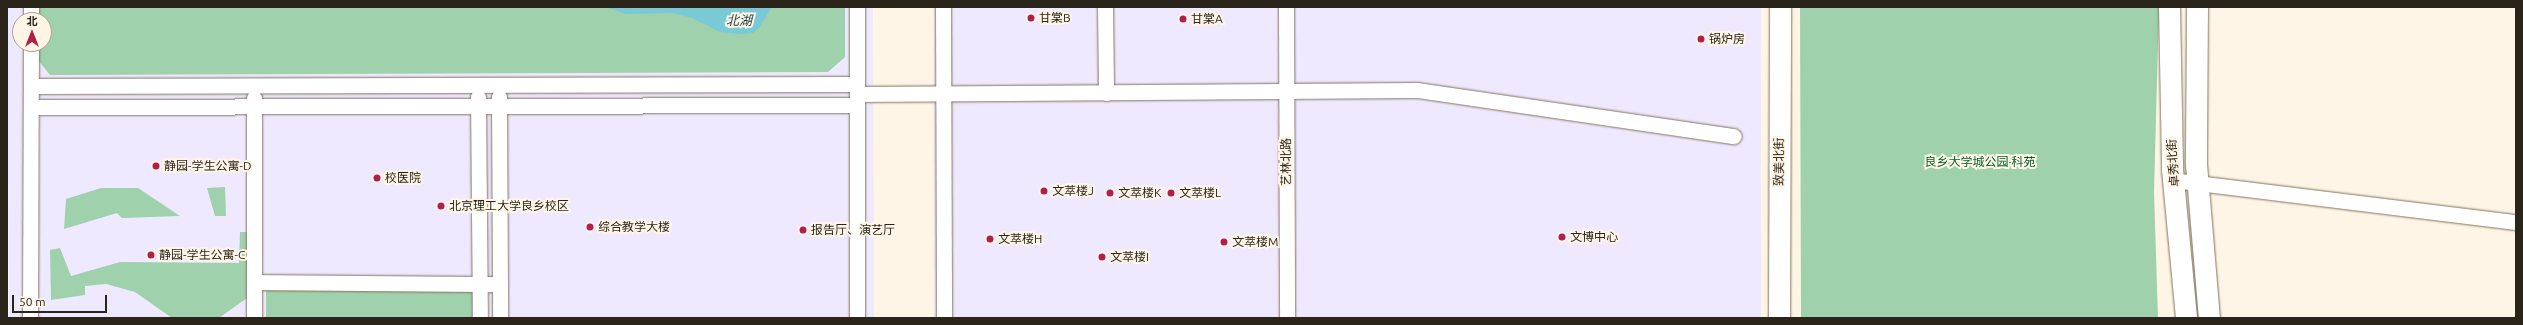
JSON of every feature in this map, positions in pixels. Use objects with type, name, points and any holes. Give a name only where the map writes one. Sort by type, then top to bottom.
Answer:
[{"type":"main road","name":"致美北街","points":[[1779,318],[1780,7]]},
{"type":"main road","name":"卓秀北街","points":[[2169,7],[2169,104],[2186,318]]},
{"type":"main road","name":"卓秀北街","points":[[2197,7],[2198,184],[2209,318]]},
{"type":"street","points":[[857,7],[857,318]]},
{"type":"street","points":[[943,7],[944,318]]},
{"type":"street","points":[[1105,7],[1106,93]]},
{"type":"street","name":"艺林北路","points":[[1286,7],[1287,318]]},
{"type":"street","points":[[30,318],[31,52]]},
{"type":"street","points":[[31,86],[499,86],[943,95],[1417,90],[1734,136]]},
{"type":"street","points":[[478,86],[480,318]]},
{"type":"street","points":[[499,86],[500,318]]},
{"type":"street","points":[[254,87],[254,318]]},
{"type":"street","points":[[31,107],[499,106],[857,94]]},
{"type":"street","points":[[2174,180],[2516,222]]},
{"type":"street","points":[[254,282],[500,284]]},
{"type":"shaded area","name":"北京理工大学良乡校区","points":[[7,7],[873,7],[874,318],[9,318]]},
{"type":"shaded area","points":[[934,7],[1761,7],[1761,318],[934,318]]},
{"type":"green space","points":[[39,7],[845,7],[845,57],[828,72],[50,75],[38,60],[38,52],[52,52],[52,12],[39,12]]},
{"type":"green space","name":"良乡大学城公园·科苑","points":[[1800,7],[2159,7],[2154,192],[2158,318],[1801,318]]},
{"type":"green space","points":[[225,187],[226,216],[215,216],[207,188]]},
{"type":"green space","points":[[101,188],[138,188],[180,216],[122,218],[117,213],[64,229],[66,199]]},
{"type":"green space","points":[[240,232],[254,232],[254,293],[219,318],[172,318],[135,292],[106,284],[85,286],[85,295],[51,300],[50,250],[60,248],[71,276],[120,262],[239,263]]},
{"type":"green space","points":[[266,290],[472,290],[472,318],[266,318]]},
{"type":"water","name":"北湖","points":[[605,7],[772,7],[759,28],[753,33],[741,34],[720,32],[692,18],[672,13],[626,14]]},
{"type":"place","name":"甘棠B","points":[[1031,18]]},
{"type":"place","name":"甘棠A","points":[[1183,19]]},
{"type":"place","name":"锅炉房","points":[[1701,39]]},
{"type":"place","name":"静园-学生公寓-D","points":[[156,166]]},
{"type":"place","name":"校医院","points":[[377,178]]},
{"type":"place","name":"文萃楼J","points":[[1044,191]]},
{"type":"place","name":"文萃楼K","points":[[1110,193]]},
{"type":"place","name":"文萃楼L","points":[[1171,193]]},
{"type":"place","name":"北京理工大学良乡校区","points":[[441,206]]},
{"type":"place","name":"综合教学大楼","points":[[590,227]]},
{"type":"place","name":"报告厅、演艺厅","points":[[803,230]]},
{"type":"place","name":"文博中心","points":[[1562,237]]},
{"type":"place","name":"文萃楼H","points":[[990,239]]},
{"type":"place","name":"文萃楼M","points":[[1224,242]]},
{"type":"place","name":"静园-学生公寓-C","points":[[151,255]]},
{"type":"place","name":"文萃楼I","points":[[1102,257]]}]
